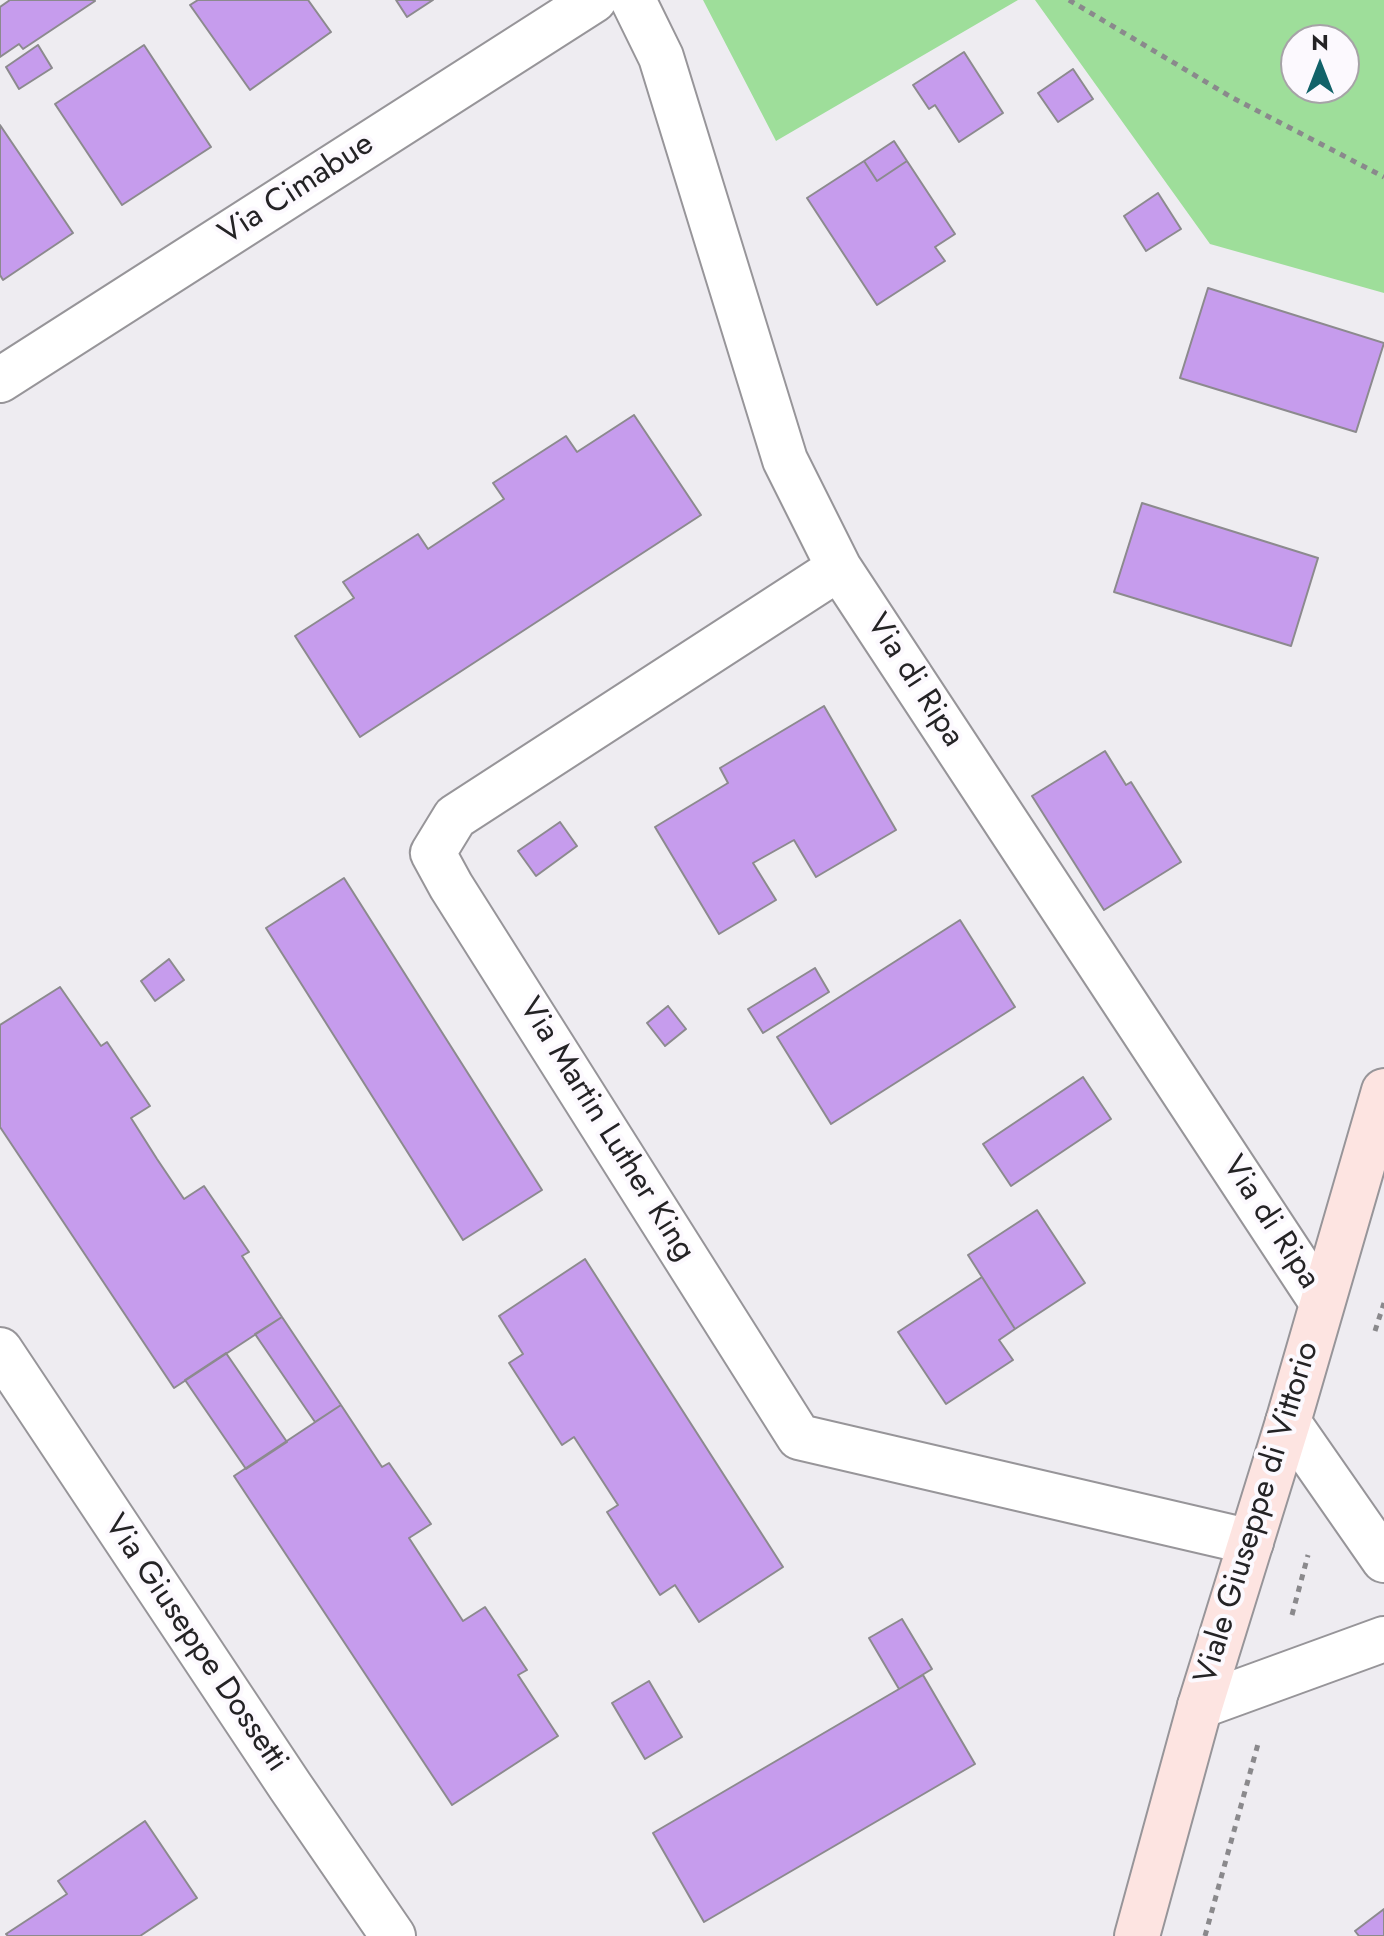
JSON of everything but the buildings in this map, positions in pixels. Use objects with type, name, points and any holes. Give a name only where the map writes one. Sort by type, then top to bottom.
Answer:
[{"type":"main road","name":"Viale Giuseppe di Vittorio","points":[[1137,1936],[1200,1706],[1288,1422],[1384,1091]]},
{"type":"street","name":"Via Cimabue","points":[[0,380],[594,0]]},
{"type":"street","name":"Via di Ripa","points":[[633,0],[661,57],[785,460],[839,568],[1321,1301]]},
{"type":"street","name":"Via Martin Luther King","points":[[839,568],[455,817],[433,853],[799,1437],[1251,1542]]},
{"type":"street","name":"Via Giuseppe Dossetti","points":[[0,1350],[392,1936]]},
{"type":"street","points":[[1288,1422],[1384,1560]]},
{"type":"street","points":[[1200,1706],[1384,1639]]},
{"type":"path","points":[[1069,0],[1231,97],[1384,177]]},
{"type":"green space","points":[[703,0],[1018,0],[776,141]]},
{"type":"green space","points":[[1035,0],[1384,0],[1384,293],[1210,244]]}]
